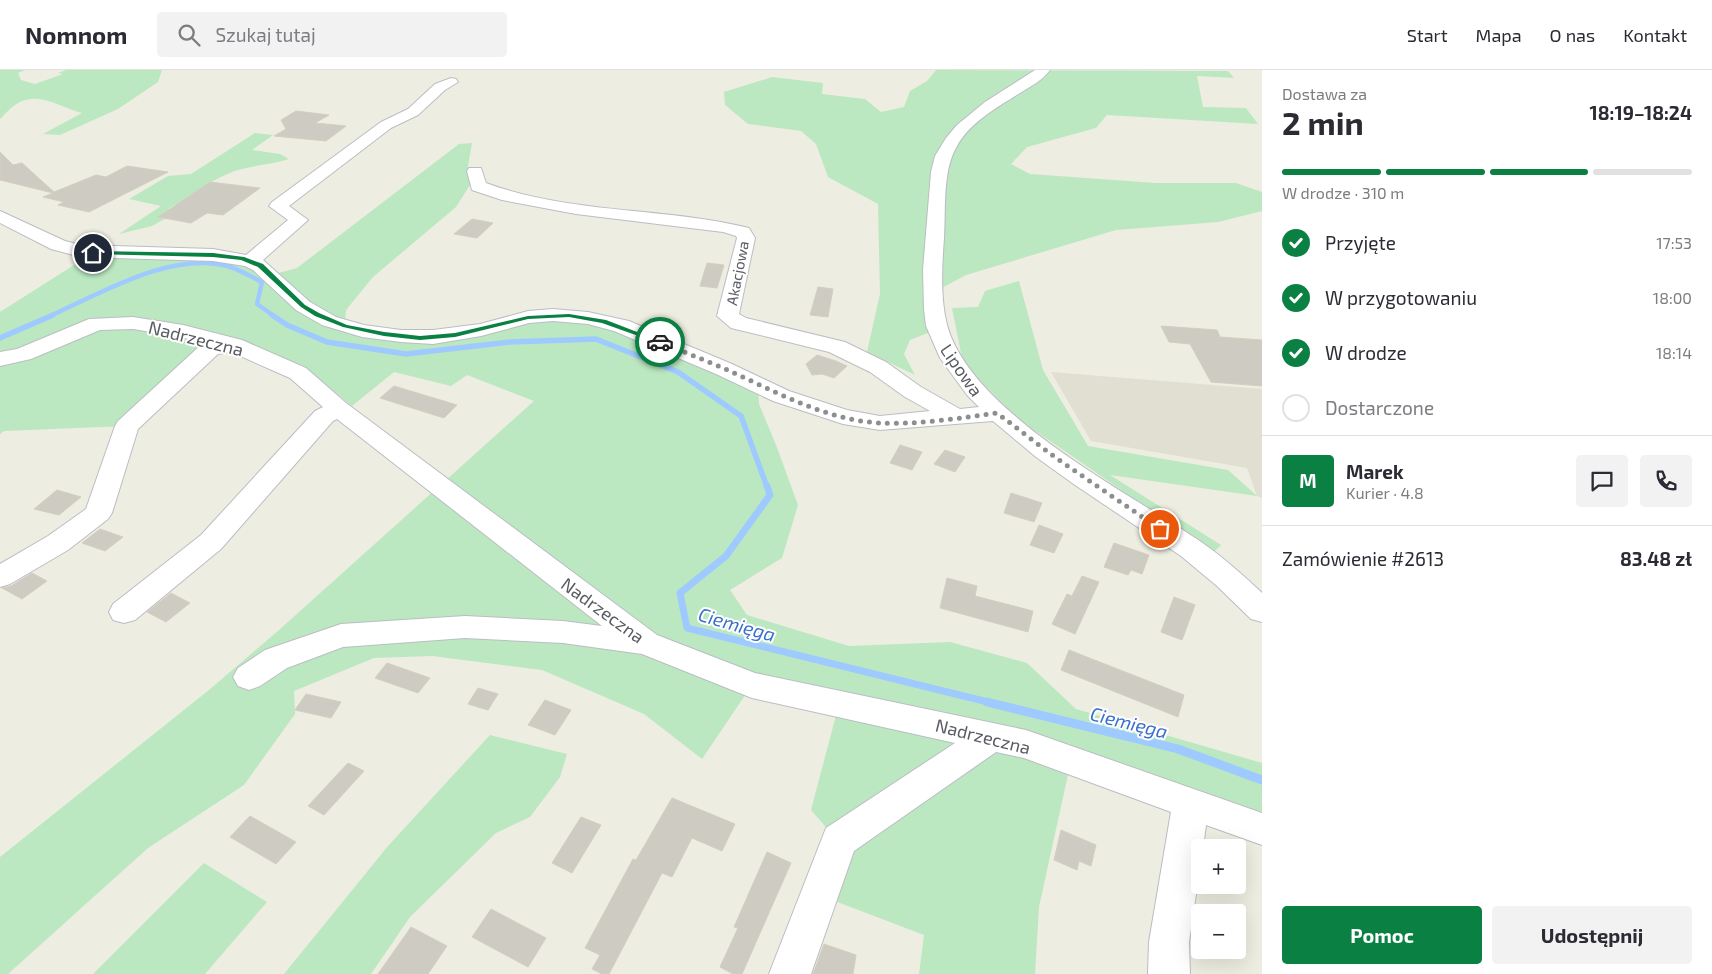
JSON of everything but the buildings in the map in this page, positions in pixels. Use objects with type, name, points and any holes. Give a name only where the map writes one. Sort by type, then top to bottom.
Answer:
[{"type":"street","name":"Lipowa","points":[[1043,70],[963,126],[948,145],[940,164],[934,306],[941,341],[956,368],[997,413],[1067,466],[1191,550],[1237,587],[1262,611]]},
{"type":"street","points":[[250,261],[299,220],[278,206],[386,125],[412,112],[440,87],[451,82]]},
{"type":"street","name":"Akacjowa","points":[[475,171],[478,186],[502,195],[576,209],[743,232],[746,238],[728,316],[739,323],[837,347],[878,367],[913,392],[957,417]]},
{"type":"street","points":[[0,216],[58,246],[81,251],[213,255],[250,261],[260,266],[310,310],[329,321],[362,331],[401,336],[433,337],[481,330],[528,317],[569,316],[603,321],[621,326],[724,369],[781,396],[843,417],[880,423],[997,413]]},
{"type":"street","name":"Nadrzeczna","points":[[0,359],[23,354],[97,324],[134,323],[183,331],[234,345],[298,373],[338,408],[646,643],[752,685],[1026,744],[1262,829]]},
{"type":"street","points":[[0,576],[58,544],[98,513],[127,426],[211,348],[234,345]]},
{"type":"street","points":[[124,612],[211,542],[324,416],[338,408]]},
{"type":"street","points":[[249,677],[276,659],[341,636],[465,627],[563,632],[646,643]]},
{"type":"street","points":[[790,974],[838,840],[992,736]]},
{"type":"street","points":[[1169,974],[1169,942],[1191,803]]},
{"type":"shaded area","points":[[1051,372],[1262,389],[1262,498],[1257,496],[1247,468],[1091,441]]},
{"type":"green space","points":[[0,70],[25,70],[18,73],[21,80],[35,84],[63,74],[58,73],[66,70],[162,70],[158,82],[118,109],[60,135],[43,134],[82,113],[50,102],[34,99],[18,103],[0,119]]},
{"type":"green space","points":[[936,70],[1228,71],[1234,78],[1197,76],[1203,107],[1246,108],[1258,124],[1107,115],[1096,128],[1027,147],[1011,164],[1030,174],[1156,183],[1236,183],[1262,192],[1262,211],[1218,222],[1116,230],[966,275],[925,297],[928,333],[910,340],[904,354],[915,375],[867,352],[880,294],[878,204],[828,177],[816,144],[801,131],[748,124],[725,105],[724,92],[772,77],[823,83],[822,94],[865,99],[881,112],[904,107],[910,91],[927,81]]},
{"type":"green space","points":[[255,133],[273,135],[252,150],[280,154],[289,159],[246,168],[224,175],[168,209],[175,213],[152,226],[119,234],[161,206],[129,199],[168,176],[191,174]]},
{"type":"green space","points":[[472,143],[468,166],[470,185],[456,207],[373,277],[346,310],[345,326],[401,336],[528,317],[621,326],[758,385],[759,404],[798,505],[782,558],[730,590],[747,615],[849,646],[950,642],[1027,663],[1076,709],[1262,763],[1262,825],[1071,761],[1039,907],[1035,974],[919,974],[924,935],[819,895],[838,841],[811,810],[839,704],[752,685],[702,759],[644,714],[542,670],[432,656],[374,658],[294,691],[295,714],[244,785],[148,848],[8,974],[0,974],[0,857],[209,690],[279,630],[534,401],[467,375],[451,386],[394,372],[352,406],[302,365],[234,345],[211,348],[127,426],[4,431],[0,434],[0,312],[93,253],[213,255],[271,275],[297,268],[459,144]]},
{"type":"green space","points":[[1019,281],[1043,370],[1088,446],[1228,470],[1257,496],[1110,475],[1221,545],[1213,553],[1018,419],[963,363],[952,308],[978,307],[985,291]]},
{"type":"green space","points":[[490,735],[567,754],[560,777],[530,817],[496,833],[410,917],[371,974],[284,974],[388,846]]},
{"type":"green space","points":[[204,863],[267,902],[205,974],[93,974]]},
{"type":"waterway","name":"Ciemięga","points":[[50,316],[114,286],[160,269],[183,264],[205,263],[231,267],[262,282],[257,304],[274,316]]},
{"type":"waterway","name":"Ciemięga","points":[[0,338],[53,315]]},
{"type":"waterway","name":"Ciemięga","points":[[272,315],[287,325],[327,342],[406,354],[510,342],[596,339],[678,372],[741,416],[767,487]]},
{"type":"waterway","name":"Ciemięga","points":[[767,486],[770,495],[726,556],[680,593],[687,628],[992,703]]},
{"type":"waterway","name":"Ciemięga","points":[[987,702],[1178,749],[1262,780]]},
{"type":"way so far","points":[[660,342],[781,396],[860,421],[904,423],[997,413],[1056,458],[1160,529]]},
{"type":"route","points":[[93,253],[213,255],[242,258],[260,266],[303,306],[317,315],[329,321],[362,331],[420,338],[433,337],[455,335],[498,326],[528,317],[553,315],[603,321],[621,326],[660,342]]}]
